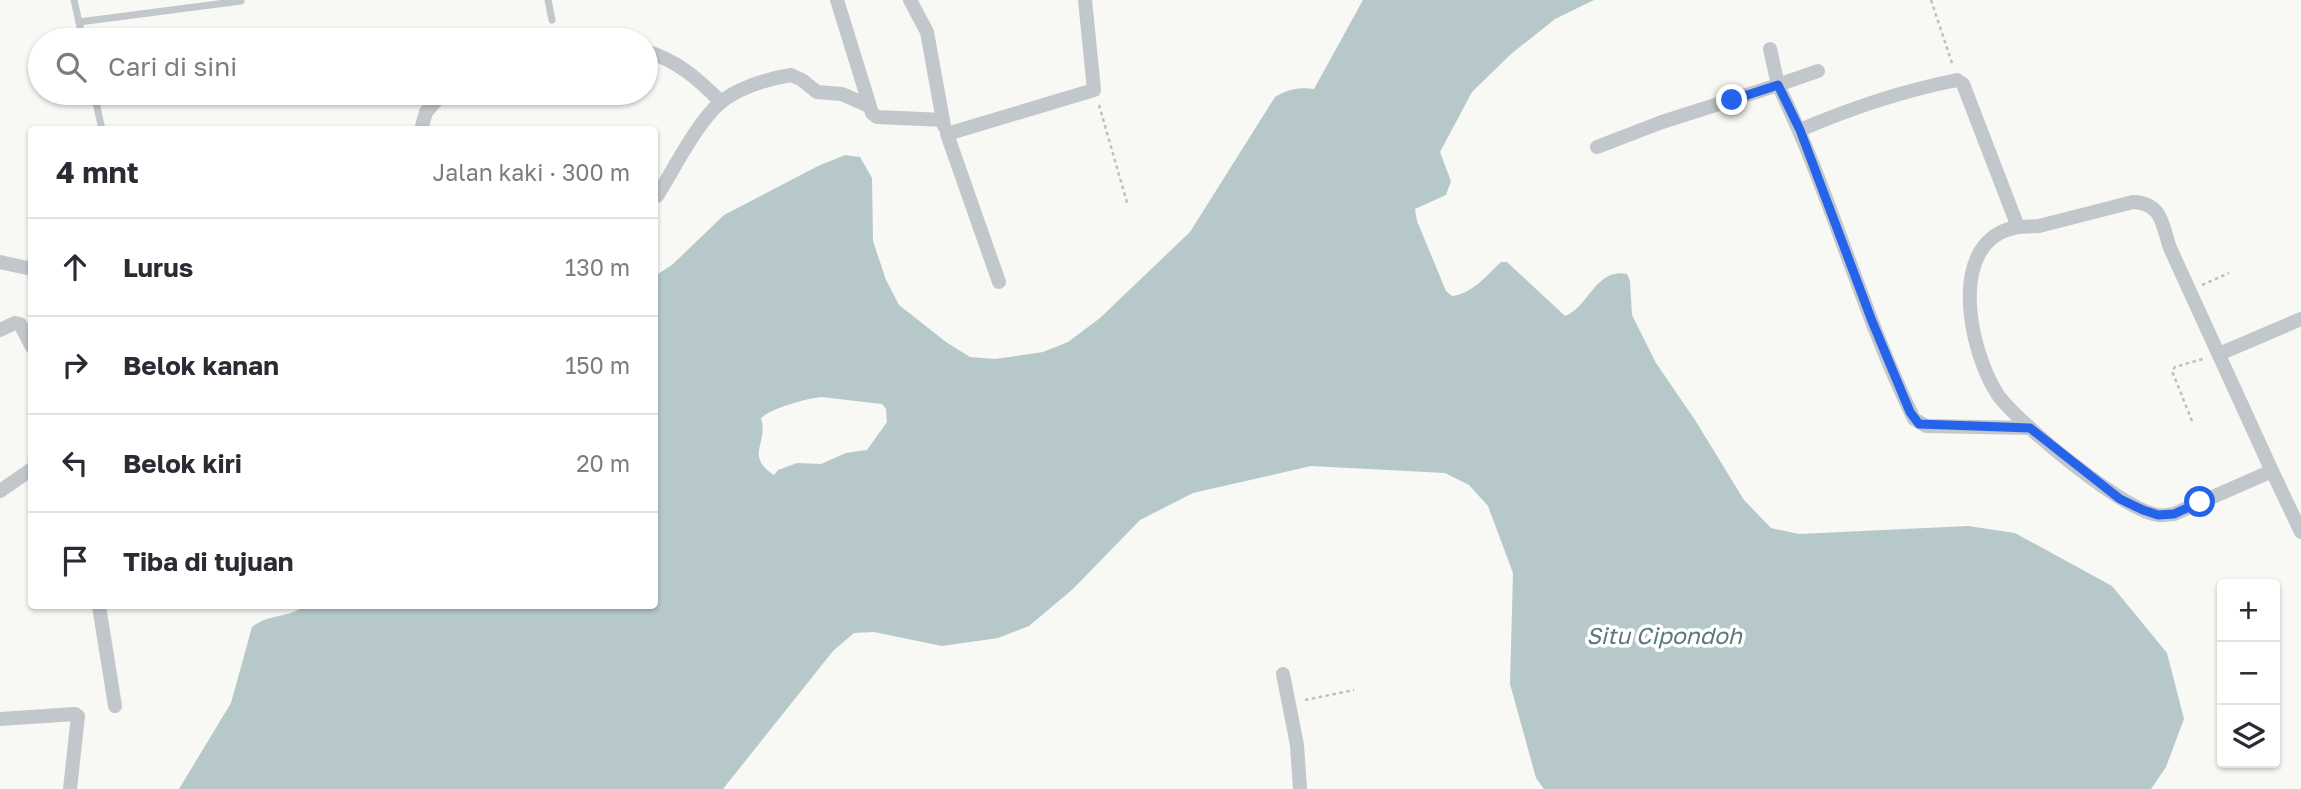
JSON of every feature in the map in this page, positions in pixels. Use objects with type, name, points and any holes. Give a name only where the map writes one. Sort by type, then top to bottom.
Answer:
[{"type":"street","points":[[837,0],[869,106],[877,117],[945,127],[1094,90],[1085,0]]},
{"type":"street","points":[[910,0],[927,32],[945,127],[999,282]]},
{"type":"street","points":[[1770,49],[1778,85],[1800,130],[1872,321],[1914,419],[1926,426],[2030,428]]},
{"type":"street","points":[[658,55],[669,58],[701,81],[721,102]]},
{"type":"street","points":[[1597,147],[1662,122],[1818,71]]},
{"type":"street","points":[[658,194],[702,124],[721,102],[740,90],[791,75],[817,92],[842,94],[869,106]]},
{"type":"street","points":[[1800,130],[1845,111],[1913,89],[1957,80],[1966,89],[2018,227]]},
{"type":"street","points":[[422,126],[426,112],[432,105]]},
{"type":"street","points":[[2272,471],[2174,514],[2158,515],[2120,499],[2012,414],[1989,375],[1974,329],[1969,293],[1972,270],[1987,240],[2005,229],[2039,226],[2133,202],[2148,202],[2157,210],[2189,290],[2301,532]]},
{"type":"street","points":[[0,262],[28,269]]},
{"type":"street","points":[[2219,354],[2301,319]]},
{"type":"street","points":[[0,330],[15,323],[20,324],[28,339]]},
{"type":"street","points":[[0,491],[28,473]]},
{"type":"street","points":[[100,609],[116,706]]},
{"type":"street","points":[[1283,674],[1297,745],[1300,789]]},
{"type":"street","points":[[0,719],[75,714],[78,716],[70,789]]},
{"type":"lane","points":[[74,0],[80,28]]},
{"type":"lane","points":[[548,0],[552,20]]},
{"type":"lane","points":[[79,22],[241,1]]},
{"type":"lane","points":[[97,105],[101,126]]},
{"type":"path","points":[[1931,0],[1960,82]]},
{"type":"path","points":[[1094,90],[1128,206]]},
{"type":"path","points":[[2189,290],[2229,273]]},
{"type":"path","points":[[2192,421],[2172,371],[2175,367],[2219,354]]},
{"type":"path","points":[[1288,704],[1354,690]]},
{"type":"water","name":"Situ Cipondoh","points":[[1363,0],[1594,0],[1555,19],[1511,54],[1472,92],[1440,152],[1451,181],[1446,195],[1415,209],[1417,221],[1446,291],[1452,296],[1466,292],[1501,262],[1507,262],[1565,316],[1573,312],[1607,276],[1627,274],[1630,281],[1632,315],[1656,363],[1744,500],[1771,528],[1799,534],[1968,526],[2015,533],[2112,586],[2167,653],[2184,719],[2166,767],[2151,789],[1544,789],[1536,778],[1510,684],[1513,573],[1488,506],[1469,485],[1445,473],[1311,466],[1193,493],[1140,520],[1073,589],[1029,626],[998,638],[942,646],[874,632],[854,633],[833,651],[723,789],[179,789],[231,703],[252,627],[263,620],[300,609],[658,609],[658,274],[673,264],[724,215],[818,166],[845,155],[860,157],[872,178],[873,241],[886,280],[899,305],[970,357],[995,359],[1043,352],[1068,342],[1100,318],[1190,232],[1275,97],[1304,88],[1314,89]],"holes":[[[821,397],[882,404],[886,409],[887,422],[867,450],[846,453],[821,464],[797,463],[778,470],[774,475],[760,462],[759,449],[763,427],[761,418],[773,411]]]},
{"type":"route","points":[[1732,100],[1778,85],[1800,130],[1872,321],[1910,412],[1919,424],[2030,428],[2120,499],[2143,510],[2158,515],[2174,514],[2200,502]]}]
